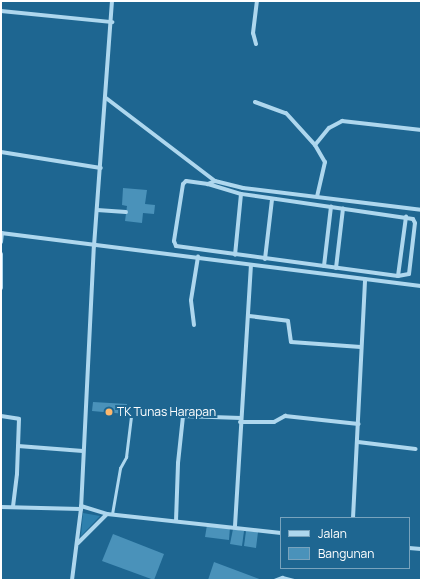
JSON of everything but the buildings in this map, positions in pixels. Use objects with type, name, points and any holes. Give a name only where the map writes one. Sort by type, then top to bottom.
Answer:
[{"type":"street","points":[[72,580],[78,543],[81,508],[94,246],[112,22],[112,1]]},
{"type":"street","points":[[256,44],[254,33],[257,1]]},
{"type":"street","points":[[1,12],[112,22]]},
{"type":"street","points":[[106,98],[214,181],[243,188],[421,210]]},
{"type":"street","points":[[254,102],[286,113],[315,144],[325,162],[317,196]]},
{"type":"street","points":[[315,144],[329,128],[342,122],[421,130]]},
{"type":"street","points":[[1,152],[101,168]]},
{"type":"street","points":[[186,181],[208,184],[242,194],[413,219],[415,224],[409,274],[398,276],[179,247],[175,244],[183,184],[186,181]]},
{"type":"street","points":[[208,184],[214,181]]},
{"type":"street","points":[[236,255],[242,194]]},
{"type":"street","points":[[265,259],[272,198]]},
{"type":"street","points":[[324,266],[331,206]]},
{"type":"street","points":[[336,268],[343,208]]},
{"type":"street","points":[[97,210],[126,212]]},
{"type":"street","points":[[398,276],[406,217]]},
{"type":"street","points":[[1,242],[2,233],[94,246],[198,257],[421,286]]},
{"type":"street","points":[[1,254],[1,288]]},
{"type":"street","points":[[194,325],[191,298],[198,257]]},
{"type":"street","points":[[235,526],[240,420],[252,265]]},
{"type":"street","points":[[353,517],[359,424],[365,279]]},
{"type":"street","points":[[249,316],[288,321],[291,342],[361,347]]},
{"type":"street","points":[[1,416],[19,417],[13,507]]},
{"type":"street","points":[[176,521],[178,463],[183,416],[274,422],[285,416],[359,424]]},
{"type":"street","points":[[358,442],[416,449]]},
{"type":"street","points":[[18,446],[83,451]]},
{"type":"street","points":[[1,507],[81,508],[107,514],[235,526],[280,533]]},
{"type":"street","points":[[78,543],[107,514]]},
{"type":"street","points":[[410,548],[421,549]]},
{"type":"lane","points":[[112,514],[120,468],[126,457],[131,416]]},
{"type":"lane","points":[[274,580],[282,577],[294,580]]},
{"type":"shaded area","points":[[83,513],[100,516],[81,536]]},
{"type":"place","name":"TK Tunas Harapan","points":[[109,412]]}]
